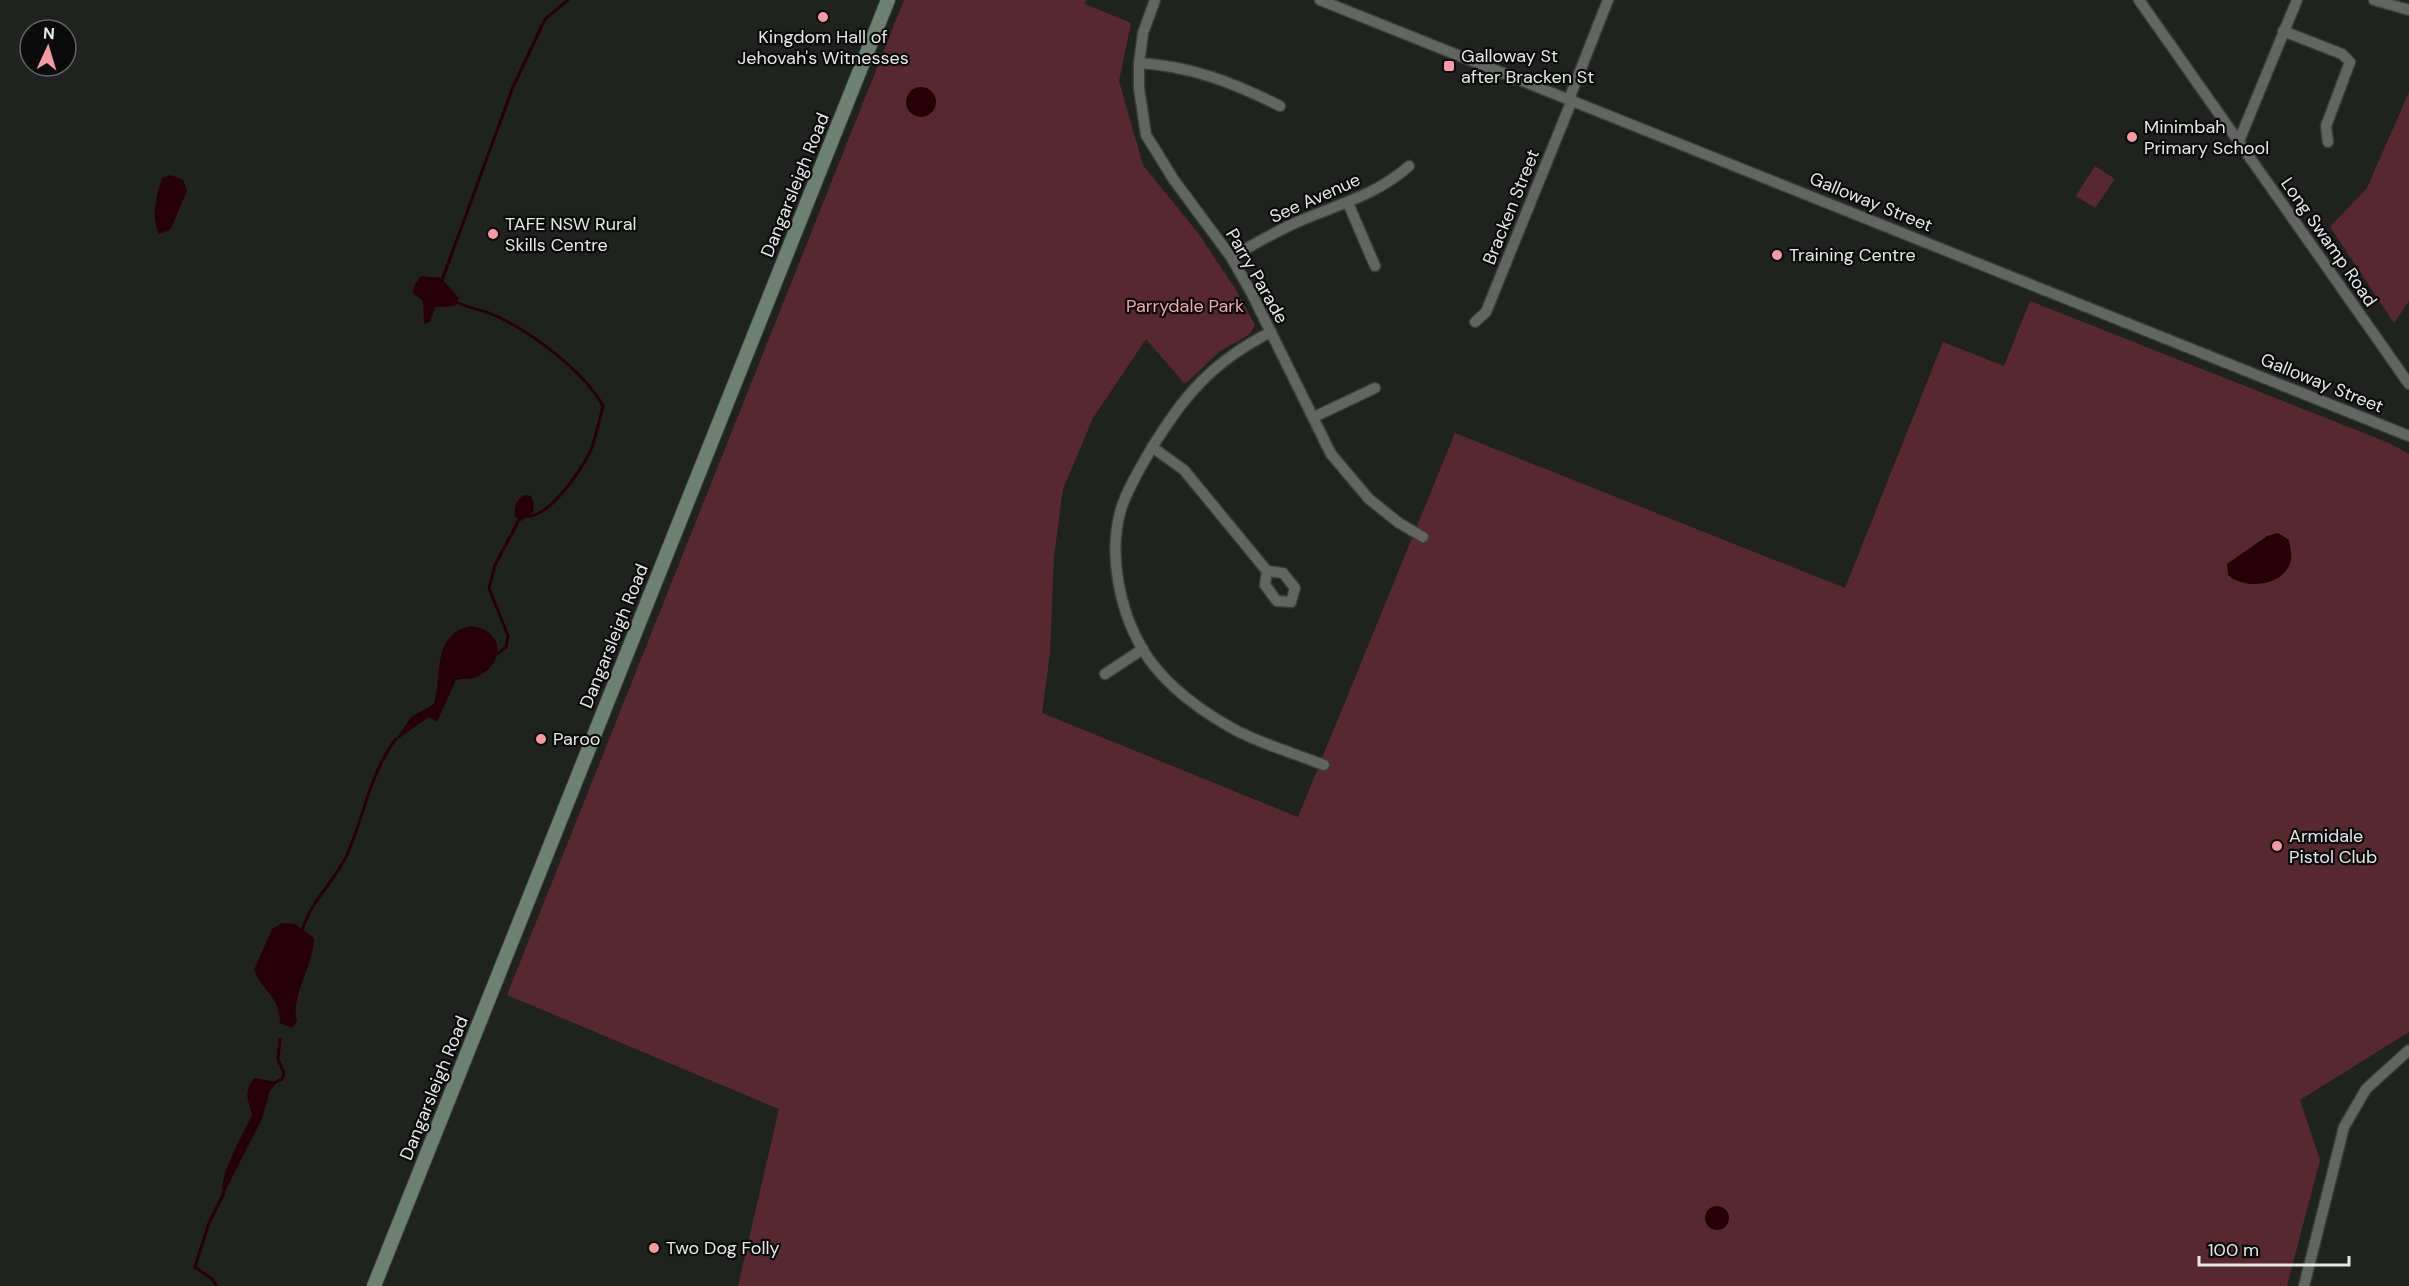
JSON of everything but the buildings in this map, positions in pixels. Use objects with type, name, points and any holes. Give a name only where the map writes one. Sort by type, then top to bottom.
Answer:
[{"type":"street","name":"Dangarsleigh Road","points":[[374,1286],[888,0]]},
{"type":"street","name":"Parry Parade","points":[[1155,0],[1143,33],[1139,63],[1139,88],[1146,135],[1174,180],[1231,257],[1314,417],[1330,454],[1376,506],[1423,537]]},
{"type":"street","name":"Galloway Street","points":[[1320,0],[2409,435]]},
{"type":"street","name":"Bracken Street","points":[[1475,322],[1486,312],[1608,0]]},
{"type":"street","name":"Long Swamp Road","points":[[2139,0],[2409,384]]},
{"type":"street","points":[[2239,141],[2296,0]]},
{"type":"street","points":[[2374,0],[2409,10]]},
{"type":"street","points":[[2283,31],[2342,54],[2350,62],[2326,126],[2328,142]]},
{"type":"street","points":[[1139,63],[1172,66],[1209,74],[1280,106]]},
{"type":"street","name":"See Avenue","points":[[1231,257],[1300,221],[1348,203],[1391,182],[1410,166]]},
{"type":"street","points":[[1348,203],[1375,266]]},
{"type":"street","points":[[1271,332],[1222,361],[1195,385],[1174,411],[1128,491],[1121,509],[1115,551],[1121,592],[1143,649],[1189,700],[1225,724],[1324,765]]},
{"type":"street","points":[[1314,417],[1375,388]]},
{"type":"street","points":[[1152,447],[1184,470],[1268,571]]},
{"type":"street","points":[[1105,674],[1143,649]]},
{"type":"street","points":[[2304,1286],[2344,1127],[2366,1089],[2409,1050]]},
{"type":"green space","name":"Parrydale Park","points":[[904,0],[1086,0],[1085,4],[1131,23],[1119,81],[1143,165],[1198,233],[1236,290],[1255,325],[1249,335],[1220,351],[1185,384],[1146,339],[1093,418],[1063,489],[1054,557],[1050,653],[1042,713],[1298,817],[1455,433],[1845,588],[1943,342],[2004,366],[2030,301],[2389,443],[2409,454],[2409,1032],[2300,1100],[2320,1160],[2287,1286],[738,1286],[779,1109],[507,995]]},
{"type":"green space","points":[[2409,92],[2409,301],[2394,323],[2330,227],[2367,188]]},
{"type":"green space","points":[[2095,166],[2115,179],[2095,208],[2076,196]]},
{"type":"shaded area","points":[[921,87],[932,91],[936,102],[932,113],[921,117],[910,113],[906,102],[910,91]]},
{"type":"shaded area","points":[[171,175],[183,180],[187,191],[170,230],[159,234],[155,221],[156,199],[162,178]]},
{"type":"shaded area","points":[[421,276],[441,278],[459,298],[455,306],[435,307],[430,322],[424,324],[423,301],[413,293],[414,286]]},
{"type":"shaded area","points":[[524,495],[531,496],[534,503],[533,512],[521,521],[515,516],[515,509],[517,501]]},
{"type":"shaded area","points":[[2278,533],[2289,540],[2291,552],[2288,568],[2282,575],[2274,580],[2254,584],[2235,580],[2228,575],[2227,564],[2267,536]]},
{"type":"shaded area","points":[[470,626],[481,628],[495,639],[497,654],[494,662],[479,676],[456,680],[437,722],[429,717],[395,741],[411,717],[434,704],[444,647],[449,638]]},
{"type":"shaded area","points":[[282,923],[295,924],[314,938],[313,949],[299,991],[297,1021],[292,1028],[280,1023],[277,1007],[254,970],[272,929]]},
{"type":"shaded area","points":[[254,1078],[277,1082],[270,1091],[262,1119],[223,1195],[222,1188],[227,1167],[252,1115],[247,1092]]},
{"type":"shaded area","points":[[1717,1206],[1725,1210],[1729,1218],[1725,1226],[1717,1230],[1709,1226],[1705,1218],[1709,1210]]},
{"type":"waterway","points":[[441,283],[513,87],[545,19],[568,0]]},
{"type":"waterway","points":[[454,301],[494,315],[524,331],[570,366],[603,406],[590,452],[572,481],[544,510],[525,516]]},
{"type":"waterway","points":[[497,654],[506,647],[508,636],[489,588],[495,565],[520,518]]},
{"type":"waterway","points":[[302,931],[316,901],[347,855],[374,780],[396,739]]},
{"type":"waterway","points":[[274,1083],[282,1079],[284,1073],[278,1059],[280,1039]]},
{"type":"waterway","points":[[217,1286],[212,1279],[195,1267],[209,1223],[224,1193]]},
{"type":"place","name":"Kingdom Hall of Jehovah's Witnesses","points":[[823,17]]},
{"type":"place","name":"Galloway St after Bracken St","points":[[1449,66]]},
{"type":"place","name":"Minimbah Primary School","points":[[2132,137]]},
{"type":"place","name":"TAFE NSW Rural Skills Centre","points":[[493,234]]},
{"type":"place","name":"Training Centre","points":[[1777,255]]},
{"type":"place","name":"Paroo","points":[[541,739]]},
{"type":"place","name":"Armidale Pistol Club","points":[[2277,846]]},
{"type":"place","name":"Two Dog Folly","points":[[654,1248]]}]
